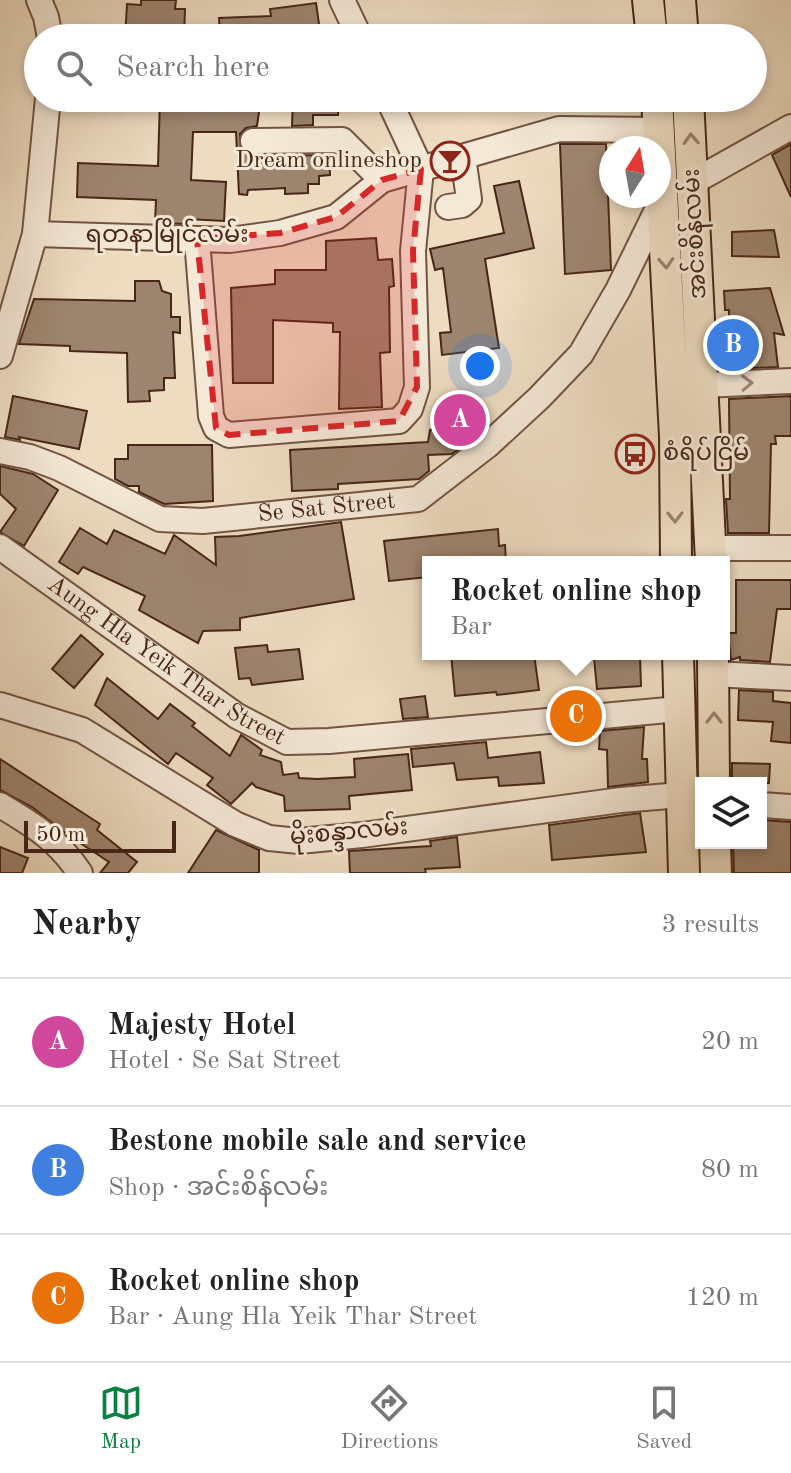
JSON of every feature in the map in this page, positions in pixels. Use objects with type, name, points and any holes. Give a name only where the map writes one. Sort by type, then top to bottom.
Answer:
[{"type":"main road","points":[[648,0],[651,24]]},
{"type":"main road","points":[[680,0],[682,24]]},
{"type":"main road","name":"အင်းစိန်လမ်း","points":[[658,112],[660,136]]},
{"type":"main road","name":"အင်းစိန်လမ်း","points":[[689,112],[711,555]]},
{"type":"main road","name":"အင်းစိန်လမ်း","points":[[664,208],[675,436],[676,556]]},
{"type":"main road","points":[[678,660],[684,873]]},
{"type":"main road","points":[[713,664],[714,777]]},
{"type":"main road","points":[[715,849],[716,873]]},
{"type":"street","points":[[39,0],[47,24]]},
{"type":"street","points":[[342,0],[353,24]]},
{"type":"street","points":[[0,356],[35,234],[47,112]]},
{"type":"street","points":[[197,239],[211,416],[216,428],[229,435],[399,421],[410,409],[417,387],[413,251],[421,169],[395,112]]},
{"type":"street","points":[[693,182],[791,127]]},
{"type":"street","name":"ရတနာမြိုင်လမ်း","points":[[35,234],[230,240],[280,233],[336,217],[382,180],[559,129],[660,130]]},
{"type":"street","points":[[253,141],[342,140],[382,180]]},
{"type":"street","points":[[448,207],[462,205],[469,199],[463,157]]},
{"type":"street","name":"Se Sat Street","points":[[0,451],[30,457],[59,468],[160,519],[203,521],[418,499],[488,445],[581,354],[618,290],[658,208]]},
{"type":"street","points":[[703,385],[791,381]]},
{"type":"street","name":"Aung Hla Yeik Thar Street","points":[[0,547],[237,716],[287,742],[329,741],[679,709]]},
{"type":"street","points":[[711,555],[791,548]]},
{"type":"street","points":[[713,664],[791,678]]},
{"type":"street","name":"မိုးစန္ဒာလမ်း","points":[[0,705],[82,730],[235,824],[269,838],[299,841],[362,835],[621,800],[681,795]]},
{"type":"street","points":[[0,805],[33,824],[63,849],[80,873]]},
{"type":"street","points":[[767,805],[791,807]]},
{"type":"highlighted area","points":[[421,169],[413,251],[417,387],[399,421],[229,435],[216,428],[197,239],[280,233],[336,217],[382,180]]},
{"type":"building","points":[[141,0],[176,0],[175,9],[185,9],[184,24],[126,24],[127,4],[141,5]]},
{"type":"building","points":[[316,3],[319,24],[219,24],[219,18],[271,16],[270,9]]},
{"type":"building","points":[[160,112],[259,112],[257,126],[246,128],[240,134],[241,149],[253,156],[329,155],[330,175],[319,176],[319,184],[308,184],[308,193],[285,194],[285,188],[248,190],[247,195],[239,194],[236,132],[193,132],[191,180],[226,182],[224,221],[188,219],[188,224],[155,223],[156,200],[77,197],[78,163],[158,166]]},
{"type":"building","points":[[292,112],[338,112],[338,115],[313,115],[313,125],[292,126]]},
{"type":"building","points":[[560,144],[599,144],[599,208],[609,208],[611,270],[565,274]]},
{"type":"building","points":[[791,144],[791,197],[772,155]]},
{"type":"building","points":[[519,181],[534,248],[485,259],[499,348],[442,355],[440,333],[451,332],[443,268],[435,270],[430,249],[504,233],[494,186]]},
{"type":"building","points":[[774,230],[779,257],[732,256],[732,232]]},
{"type":"building","points":[[376,238],[378,260],[392,259],[394,286],[389,287],[390,352],[380,353],[382,407],[339,409],[340,332],[333,332],[333,323],[273,320],[273,383],[233,383],[231,288],[275,284],[275,270],[326,270],[326,241]]},
{"type":"building","points":[[135,281],[159,281],[162,291],[171,294],[171,317],[180,317],[180,333],[173,332],[175,378],[164,378],[164,390],[149,391],[150,401],[128,402],[127,353],[70,351],[70,346],[19,344],[34,299],[135,301]]},
{"type":"building","points":[[770,288],[784,335],[774,333],[778,367],[729,369],[729,310],[725,310],[724,291]]},
{"type":"building","points":[[13,396],[87,411],[79,449],[5,437]]},
{"type":"building","points":[[791,396],[791,436],[775,436],[776,444],[771,444],[769,533],[728,533],[729,399]]},
{"type":"building","points":[[480,407],[482,431],[452,454],[428,455],[429,471],[419,479],[338,484],[338,489],[292,491],[290,450],[428,442],[430,430],[460,420]]},
{"type":"building","points":[[128,445],[212,445],[213,501],[164,504],[139,492],[139,486],[128,486],[115,479],[115,459],[128,459]]},
{"type":"building","points":[[0,466],[33,474],[58,490],[24,546],[0,532],[16,509],[0,494]]},
{"type":"building","points":[[341,522],[354,599],[240,618],[240,630],[203,631],[198,643],[139,610],[145,596],[83,567],[78,574],[59,562],[80,528],[107,544],[114,530],[165,554],[174,535],[216,565],[215,537]]},
{"type":"building","points":[[498,529],[499,546],[505,545],[506,556],[422,556],[422,578],[389,581],[384,541]]},
{"type":"building","points":[[736,580],[791,580],[791,609],[777,609],[770,662],[740,660],[740,657],[731,660],[730,633],[736,633]]},
{"type":"building","points":[[81,635],[103,654],[74,688],[52,669]]},
{"type":"building","points":[[267,645],[268,652],[299,649],[303,679],[252,685],[250,678],[239,679],[235,648]]},
{"type":"building","points":[[452,660],[535,660],[539,690],[455,696]]},
{"type":"building","points":[[594,660],[640,660],[641,686],[597,689]]},
{"type":"building","points":[[107,678],[158,719],[170,704],[230,756],[241,735],[262,750],[260,755],[281,762],[283,775],[298,773],[299,778],[317,779],[355,777],[354,759],[408,754],[412,790],[349,796],[350,809],[285,811],[284,796],[252,783],[231,804],[207,785],[213,778],[176,753],[168,764],[95,705]]},
{"type":"building","points":[[739,690],[773,692],[773,701],[791,703],[791,743],[771,741],[773,722],[738,720]]},
{"type":"building","points":[[425,696],[428,717],[403,719],[400,699]]},
{"type":"building","points":[[644,727],[642,759],[647,759],[648,782],[608,787],[607,750],[599,749],[600,731]]},
{"type":"building","points":[[486,742],[488,758],[540,752],[544,783],[499,786],[498,777],[457,780],[454,763],[413,767],[411,749]]},
{"type":"building","points":[[0,759],[100,824],[97,830],[137,862],[128,873],[100,873],[109,862],[32,807],[0,790]]},
{"type":"building","points":[[732,763],[770,764],[769,783],[767,777],[732,777]]},
{"type":"building","points":[[640,813],[646,852],[552,860],[549,825]]},
{"type":"building","points":[[767,820],[791,822],[791,873],[734,873],[733,849],[767,849]]},
{"type":"building","points":[[216,830],[259,850],[259,873],[188,873]]},
{"type":"building","points":[[457,837],[460,867],[425,869],[426,873],[350,873],[349,851],[431,846],[430,841]]},
{"type":"building","points":[[0,847],[28,858],[22,873],[0,873]]},
{"type":"place","name":"Dream onlineshop","points":[[450,161]]},
{"type":"place","name":"Bestone mobile sale and service","points":[[733,345]]},
{"type":"place","name":"Majesty Hotel","points":[[460,420]]},
{"type":"place","name":"စံရိပ်ငြိမ်","points":[[635,454]]},
{"type":"place","name":"Rocket online shop","points":[[576,716]]}]
